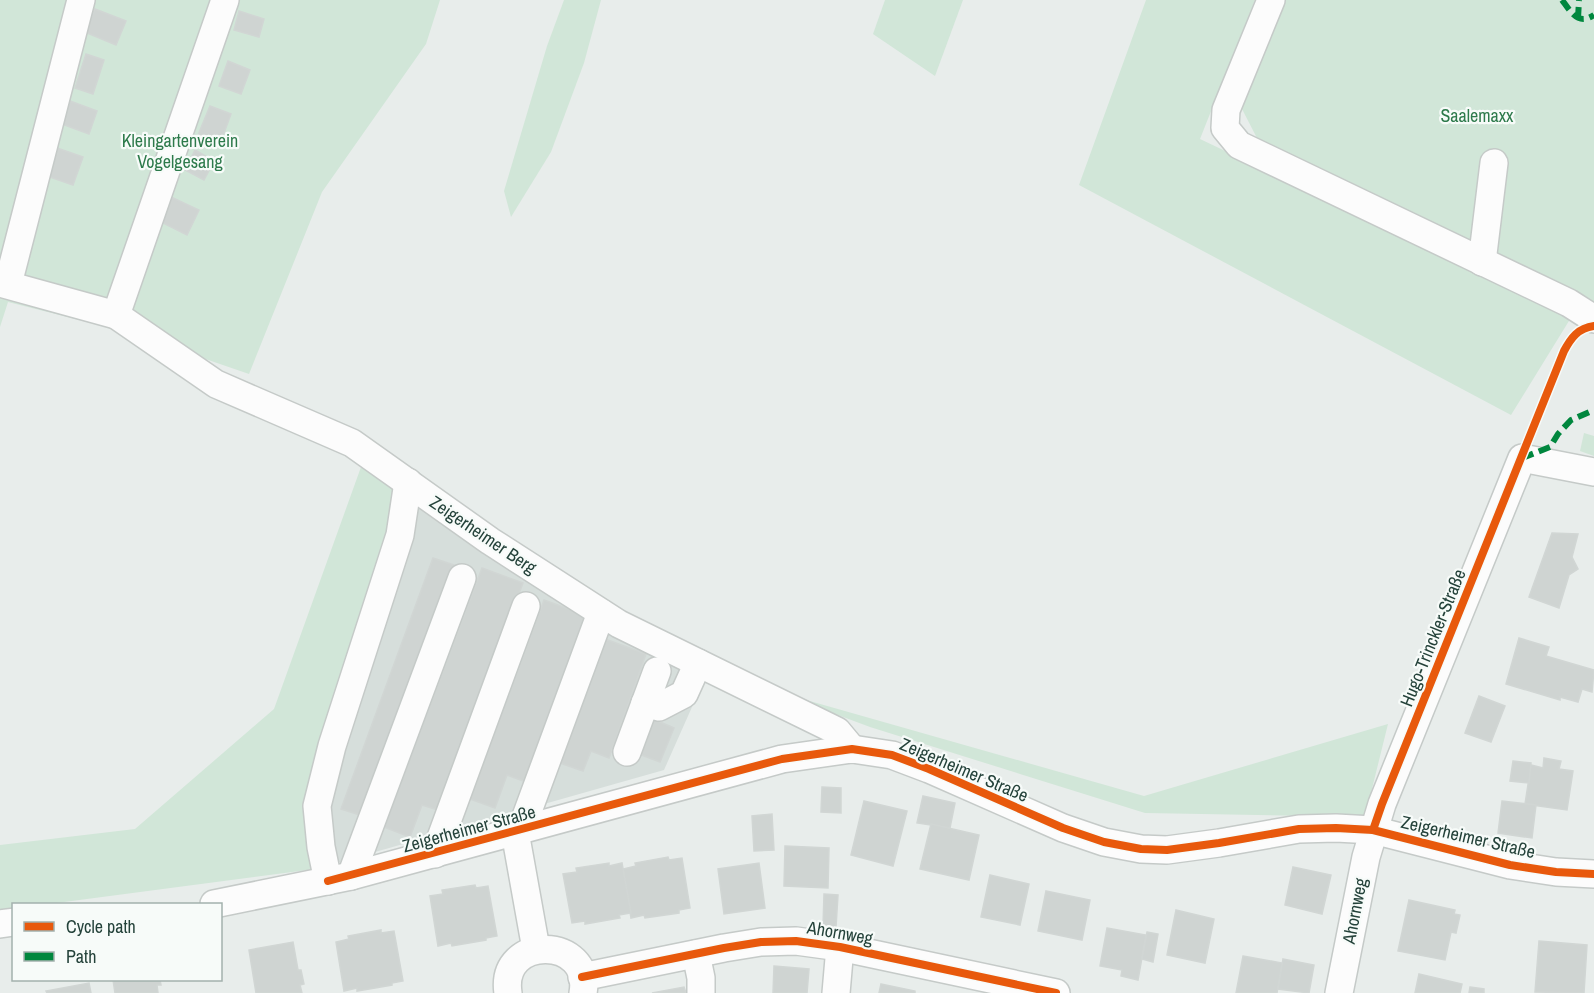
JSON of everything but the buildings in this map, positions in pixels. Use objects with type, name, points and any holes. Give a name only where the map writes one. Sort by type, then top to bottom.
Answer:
[{"type":"street","points":[[4,284],[81,0]]},
{"type":"street","points":[[116,315],[225,0]]},
{"type":"street","points":[[1271,0],[1226,110],[1225,128],[1239,145],[1569,303],[1594,320]]},
{"type":"street","points":[[1482,262],[1494,163]]},
{"type":"street","name":"Zeigerheimer Berg","points":[[4,284],[116,315],[216,384],[352,443],[489,541],[601,613],[837,731],[852,749]]},
{"type":"street","name":"Hugo-Trinckler-Straße","points":[[1373,830],[1522,458],[1594,472]]},
{"type":"street","points":[[340,879],[321,847],[317,806],[332,746],[400,535],[408,482]]},
{"type":"street","points":[[340,879],[462,578]]},
{"type":"street","points":[[435,854],[526,606]]},
{"type":"street","points":[[518,831],[601,613]]},
{"type":"street","points":[[645,703],[659,707],[684,693],[698,663]]},
{"type":"street","points":[[627,752],[657,671]]},
{"type":"street","name":"Zeigerheimer Straße","points":[[219,903],[340,879],[782,759],[852,749],[892,755],[1063,828],[1104,842],[1141,849],[1167,850],[1198,846],[1299,828],[1373,830],[1510,865],[1556,872],[1594,874]]},
{"type":"street","name":"Ahornweg","points":[[1339,993],[1373,830]]},
{"type":"street","name":"Zeigerheimer Straße","points":[[518,831],[536,949]]},
{"type":"street","name":"Ahornweg","points":[[582,985],[696,954],[761,942],[796,941],[840,947],[1056,993]]},
{"type":"street","name":"Ahornweg","points":[[836,993],[840,947]]},
{"type":"street","points":[[508,993],[509,974],[515,963],[524,954],[536,949],[548,948],[569,957],[577,966],[582,985]]},
{"type":"street","points":[[696,954],[701,978],[701,993]]},
{"type":"shaded area","points":[[415,499],[708,671],[664,770],[315,869],[312,850]]},
{"type":"green space","name":"Kleingartenverein Vogelgesang","points":[[0,0],[440,0],[426,44],[322,192],[249,374],[127,332],[8,302],[0,327]]},
{"type":"green space","points":[[564,0],[601,0],[584,63],[551,152],[511,217],[504,191],[547,46]]},
{"type":"green space","points":[[885,0],[963,0],[935,76],[873,34]]},
{"type":"green space","points":[[1146,0],[1255,0],[1200,139],[1572,316],[1511,415],[1079,185]]},
{"type":"green space","name":"Saalemaxx","points":[[1286,0],[1594,0],[1594,302],[1259,142],[1242,109]]},
{"type":"green space","points":[[1584,433],[1594,436],[1594,456],[1580,451]]},
{"type":"green space","points":[[361,467],[415,499],[310,797],[315,869],[57,903],[12,903],[12,909],[0,911],[0,845],[135,829],[274,709]]},
{"type":"green space","points":[[771,690],[1144,796],[1388,724],[1365,817],[1145,813],[870,727]]},
{"type":"marked path","points":[[1562,0],[1579,18],[1584,19],[1594,15]]},
{"type":"marked path","points":[[1578,19],[1579,0]]},
{"type":"marked path","points":[[1522,458],[1550,447],[1571,420],[1594,410]]},
{"type":"cycle path","points":[[1373,830],[1564,351],[1576,334],[1594,326]]},
{"type":"cycle path","points":[[328,881],[782,759],[852,749],[892,755],[1063,828],[1104,842],[1141,849],[1167,850],[1299,829],[1373,830],[1510,865],[1556,872],[1594,874]]},
{"type":"cycle path","points":[[582,977],[724,948],[761,942],[796,941],[840,947],[1056,993]]}]
